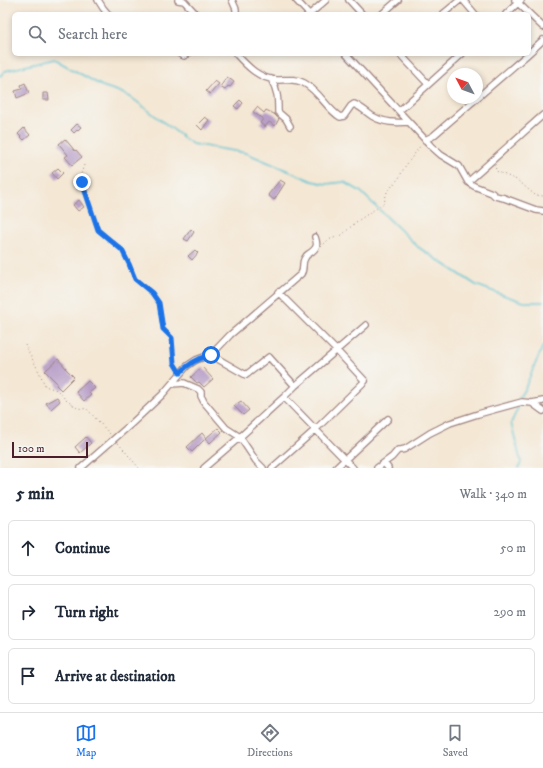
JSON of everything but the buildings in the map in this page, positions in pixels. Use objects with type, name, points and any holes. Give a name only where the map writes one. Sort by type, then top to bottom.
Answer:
[{"type":"street","points":[[98,0],[106,12]]},
{"type":"street","points":[[178,0],[184,1],[194,12]]},
{"type":"street","points":[[232,0],[236,12]]},
{"type":"street","points":[[296,0],[308,12]]},
{"type":"street","points":[[312,12],[326,0]]},
{"type":"street","points":[[349,0],[360,12]]},
{"type":"street","points":[[384,12],[398,0]]},
{"type":"street","points":[[445,12],[460,0]]},
{"type":"street","points":[[463,0],[473,12]]},
{"type":"street","points":[[508,12],[518,1],[528,12]]},
{"type":"street","points":[[531,15],[543,28]]},
{"type":"street","points":[[531,50],[543,40]]},
{"type":"street","points":[[238,56],[256,73],[264,78],[294,80],[306,84],[313,89],[340,117],[344,116],[354,104],[383,121],[393,123],[409,122]]},
{"type":"street","points":[[348,56],[441,156],[459,166],[468,182],[480,189],[492,193],[495,196],[543,211]]},
{"type":"street","points":[[402,56],[428,84]]},
{"type":"street","points":[[399,111],[460,56]]},
{"type":"street","points":[[425,140],[433,136],[525,56]]},
{"type":"street","points":[[271,79],[278,97],[278,113],[286,119],[290,126]]},
{"type":"street","points":[[468,182],[543,115]]},
{"type":"street","points":[[81,468],[162,395],[187,366],[196,360],[211,355],[230,335],[303,272],[304,259],[317,246],[318,243],[315,237]]},
{"type":"street","points":[[272,468],[315,430],[365,381],[278,292]]},
{"type":"street","points":[[204,468],[240,438],[295,386],[366,325]]},
{"type":"street","points":[[211,355],[246,375],[269,357],[295,386]]},
{"type":"street","points":[[172,384],[184,383],[198,389],[201,392],[204,402],[226,428],[240,438],[256,461],[263,468]]},
{"type":"street","points":[[284,397],[353,468]]},
{"type":"street","points":[[377,468],[392,457],[398,450],[405,449],[426,435],[450,424],[478,414],[522,402],[532,403],[543,401]]},
{"type":"street","points":[[532,403],[543,411]]},
{"type":"street","points":[[336,468],[388,419]]},
{"type":"street","points":[[384,463],[388,468]]},
{"type":"path","points":[[317,246],[321,247],[328,240],[342,235],[356,222],[384,203],[388,192],[425,140]]},
{"type":"path","points":[[493,161],[496,171],[517,180],[535,196],[543,196]]},
{"type":"path","points":[[84,165],[81,174],[82,182],[98,230],[122,250],[135,279],[152,293],[159,303],[163,329],[172,338],[174,363],[180,373]]},
{"type":"path","points":[[25,345],[46,386],[57,390],[66,400],[77,408],[87,410],[114,438],[139,468]]},
{"type":"waterway","points":[[0,76],[5,71],[54,59],[102,86],[132,98],[192,144],[246,153],[312,181],[326,184],[344,182],[360,191],[418,247],[476,285],[524,302],[543,302]]},
{"type":"waterway","points":[[519,398],[525,388],[543,346]]},
{"type":"waterway","points":[[518,408],[511,423],[521,462],[519,468]]},
{"type":"route","points":[[82,182],[98,230],[122,250],[135,279],[152,293],[159,303],[163,329],[172,338],[174,363],[180,373],[196,360],[211,355]]}]
